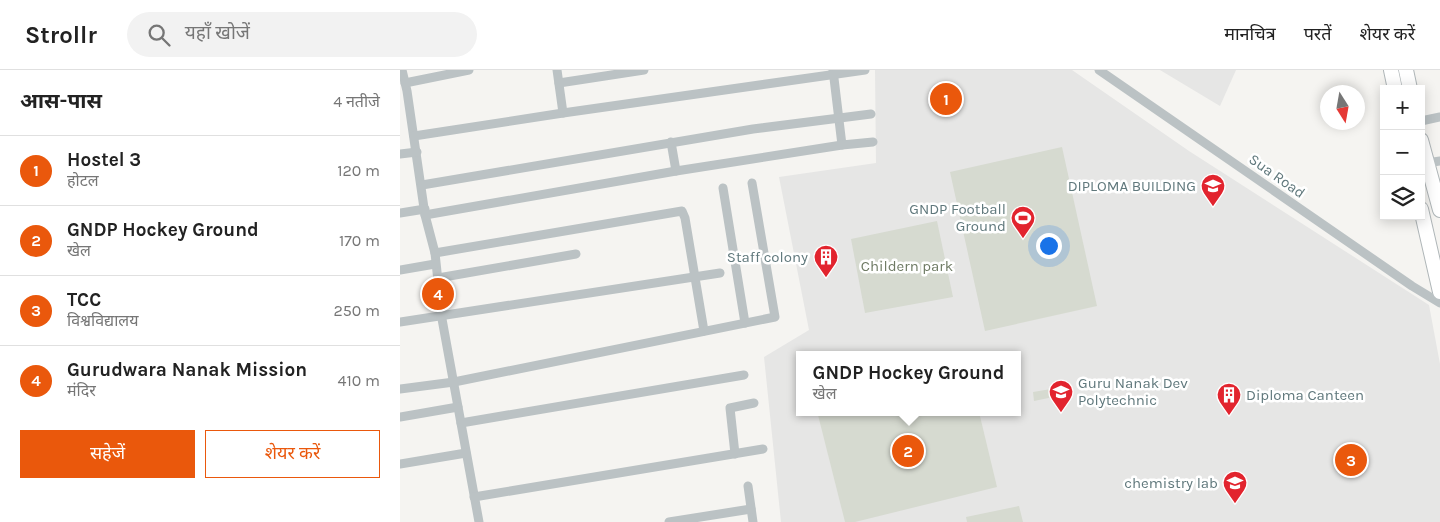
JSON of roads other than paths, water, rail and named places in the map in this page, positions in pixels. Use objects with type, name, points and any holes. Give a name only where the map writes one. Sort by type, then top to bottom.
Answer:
[{"type":"main road","points":[[1391,70],[1394,85]]},
{"type":"main road","points":[[1406,70],[1409,85]]},
{"type":"main road","points":[[1425,147],[1433,162],[1440,210]]},
{"type":"main road","points":[[1423,220],[1440,292]]},
{"type":"street","points":[[402,70],[417,152],[425,212],[435,253],[442,316],[479,522]]},
{"type":"street","points":[[404,89],[469,70]]},
{"type":"street","points":[[557,70],[563,113]]},
{"type":"street","points":[[559,83],[644,70]]},
{"type":"street","points":[[414,136],[833,72],[865,70]]},
{"type":"street","name":"Sua Road","points":[[1099,70],[1440,304]]},
{"type":"street","points":[[833,72],[842,145]]},
{"type":"street","points":[[422,185],[671,142],[871,114]]},
{"type":"street","points":[[1425,120],[1440,117]]},
{"type":"street","points":[[671,142],[676,171]]},
{"type":"street","points":[[400,213],[425,212],[842,145],[873,142]]},
{"type":"street","points":[[400,154],[417,152]]},
{"type":"street","points":[[400,389],[454,382],[775,317],[752,183]]},
{"type":"street","points":[[723,188],[745,323]]},
{"type":"street","points":[[435,253],[682,211],[685,218],[704,331]]},
{"type":"street","points":[[438,278],[576,254]]},
{"type":"street","points":[[400,270],[436,264]]},
{"type":"street","points":[[400,322],[720,273]]},
{"type":"street","points":[[461,423],[744,375]]},
{"type":"street","points":[[735,454],[730,408],[754,403]]},
{"type":"street","points":[[400,417],[458,407]]},
{"type":"street","points":[[474,497],[763,449]]},
{"type":"street","points":[[400,464],[466,453]]},
{"type":"street","points":[[748,486],[753,522]]},
{"type":"street","points":[[669,522],[751,508]]},
{"type":"place","name":"Hostel 3","points":[[946,99]]},
{"type":"place","name":"DIPLOMA BUILDING","points":[[1213,207]]},
{"type":"place","name":"GNDP Football Ground","points":[[1023,239]]},
{"type":"place","name":"Staff colony","points":[[826,278]]},
{"type":"place","name":"Gurudwara Nanak Mission","points":[[438,294]]},
{"type":"place","name":"Guru Nanak Dev Polytechnic","points":[[1061,413]]},
{"type":"place","name":"Diploma Canteen","points":[[1229,416]]},
{"type":"place","name":"GNDP Hockey Ground","points":[[908,451]]},
{"type":"place","name":"TCC","points":[[1351,460]]},
{"type":"place","name":"chemistry lab","points":[[1235,504]]},
{"type":"park label","name":"Childern park","points":[[907,266]]}]
